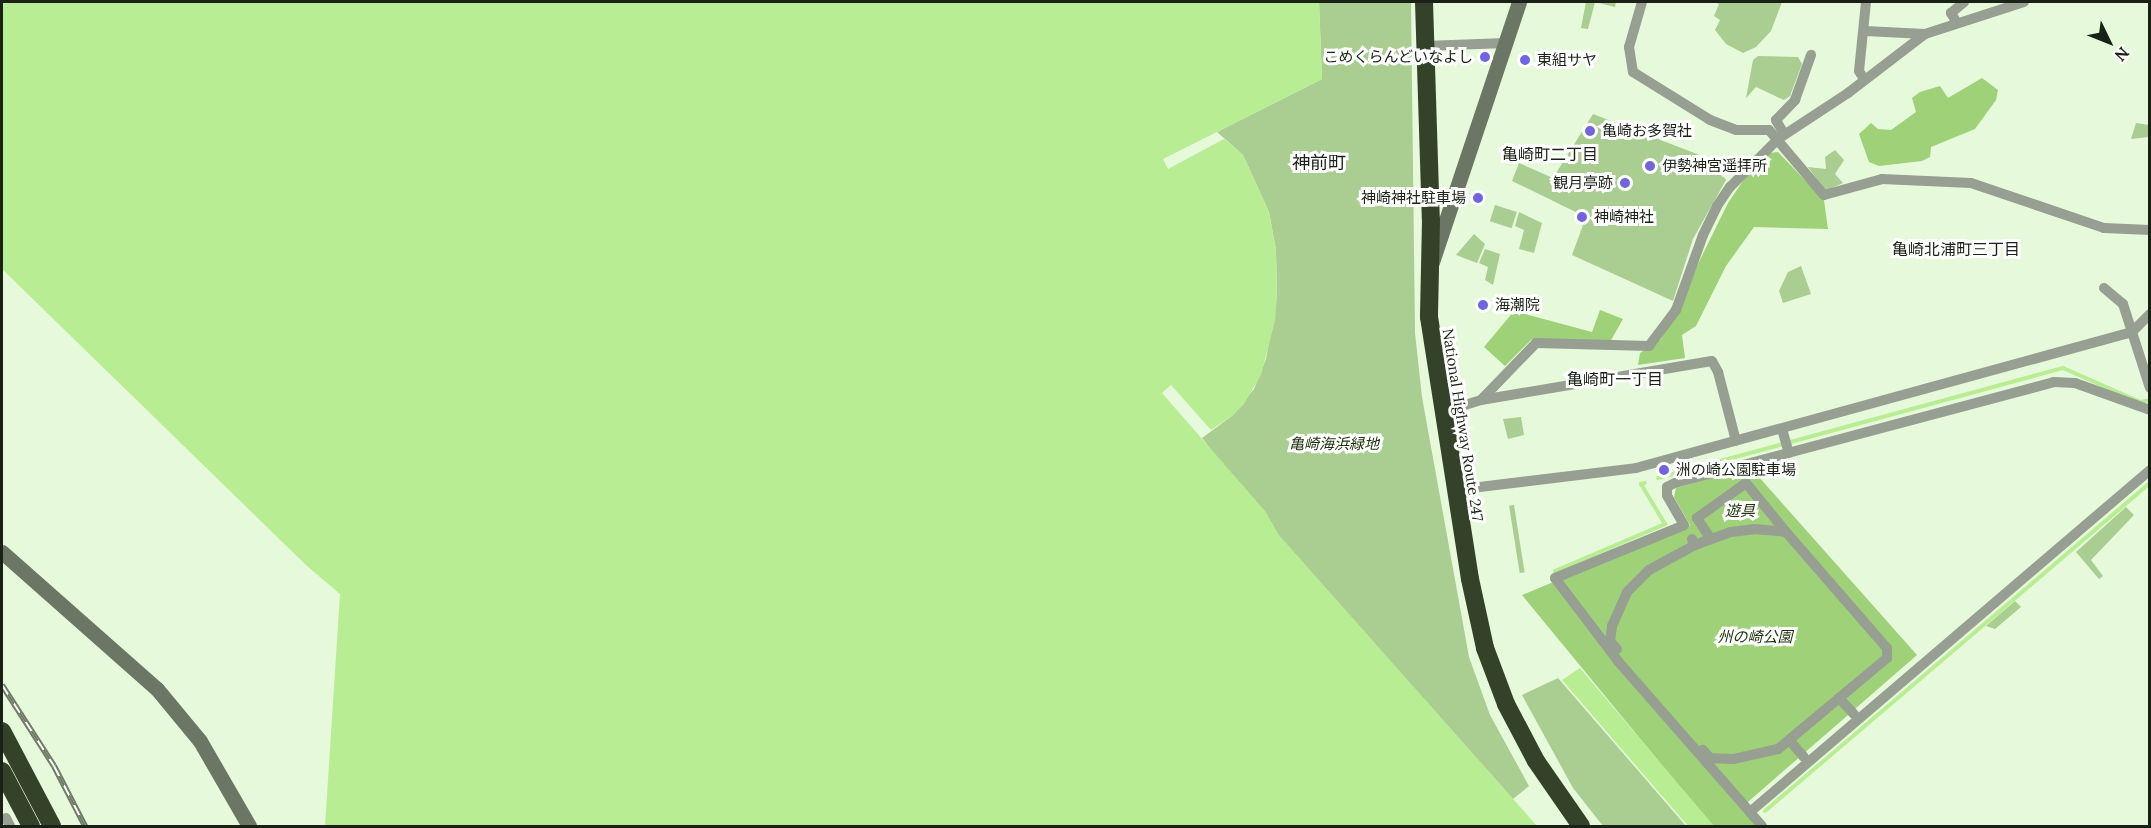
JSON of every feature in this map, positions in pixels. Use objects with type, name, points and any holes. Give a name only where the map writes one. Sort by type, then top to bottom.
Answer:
[{"type":"highway","name":"National Highway Route 247","points":[[1424,2],[1429,317],[1442,412],[1470,579],[1493,672],[1536,761],[1581,826]]},
{"type":"highway","points":[[2,731],[52,826]]},
{"type":"highway","points":[[2,771],[31,826]]},
{"type":"street","points":[[1430,267],[1519,2]]},
{"type":"street","points":[[1642,2],[1629,47],[1633,72],[1710,120],[1736,130],[1770,130],[1781,137]]},
{"type":"street","points":[[1864,79],[1858,71],[1865,31],[1866,2]]},
{"type":"street","points":[[1957,23],[1951,13],[1964,2]]},
{"type":"street","points":[[1480,400],[1536,343],[1641,348],[1653,343],[1676,310],[1703,235],[1718,206],[1730,187],[1781,137],[1925,34],[2024,2]]},
{"type":"street","points":[[1865,31],[1925,34]]},
{"type":"street","points":[[1425,46],[1506,43]]},
{"type":"street","points":[[1811,55],[1795,100],[1776,120],[1781,137],[1824,195],[1882,180],[1971,183],[2104,228],[2150,230]]},
{"type":"street","points":[[2104,288],[2121,300],[2150,388]]},
{"type":"street","points":[[1455,490],[1636,468],[2132,332],[2150,314]]},
{"type":"street","points":[[1442,412],[1480,400],[1712,362],[1718,372],[1736,441]]},
{"type":"street","points":[[1762,826],[1618,661],[1555,578],[1684,525],[1667,495],[1671,485],[1788,449],[2054,382],[2075,382],[2150,410]]},
{"type":"street","points":[[1782,429],[1788,449]]},
{"type":"street","points":[[1750,812],[2150,470]]},
{"type":"street","points":[[1710,538],[1697,518],[1746,483],[1887,648],[1887,658],[1790,741],[1749,758],[1710,758],[1610,641],[1616,615],[1627,592],[1649,570],[1694,542],[1754,529],[1786,532]]},
{"type":"street","points":[[2,552],[157,689],[200,741],[249,826]]},
{"type":"street","points":[[1839,698],[1854,714]]},
{"type":"street","points":[[1790,741],[1804,757]]},
{"type":"green space","name":"亀崎海浜緑地","points":[[1319,2],[1411,2],[1415,333],[1422,397],[1469,657],[1490,715],[1529,786],[1513,799],[1279,536],[1202,438],[1232,416],[1254,389],[1266,359],[1277,296],[1276,250],[1269,212],[1243,155],[1217,132],[1322,79]]},
{"type":"green space","points":[[1586,2],[1595,2],[1588,29],[1581,28]]},
{"type":"green space","points":[[1595,2],[1616,2],[1615,7]]},
{"type":"green space","points":[[1715,2],[1782,2],[1771,31],[1756,47],[1743,53],[1726,44],[1715,30],[1720,20],[1714,16],[1719,4]]},
{"type":"green space","points":[[1758,56],[1798,57],[1802,64],[1790,96],[1784,100],[1756,87],[1746,98],[1753,60]]},
{"type":"green space","points":[[1982,78],[1998,90],[1996,100],[1975,129],[1931,147],[1930,157],[1922,161],[1879,166],[1869,162],[1859,134],[1871,123],[1878,129],[1891,130],[1916,112],[1912,98],[1920,92],[1940,86],[1948,98]]},
{"type":"green space","name":"神崎神社","points":[[1593,114],[1710,159],[1726,180],[1693,239],[1673,301],[1572,255],[1586,217],[1512,181],[1519,163],[1553,178]]},
{"type":"green space","points":[[2136,123],[2149,125],[2149,137],[2131,139]]},
{"type":"green space","points":[[1835,150],[1844,160],[1835,174],[1843,183],[1825,191],[1808,167],[1826,169],[1825,157]]},
{"type":"green space","points":[[1778,152],[1824,200],[1828,229],[1754,227],[1726,266],[1696,326],[1682,335],[1685,358],[1638,365],[1640,353],[1661,339],[1728,203],[1745,178],[1770,153]]},
{"type":"green space","points":[[1495,205],[1517,212],[1512,228],[1490,221]]},
{"type":"green space","points":[[1519,212],[1542,223],[1534,253],[1519,249],[1524,230],[1515,226]]},
{"type":"green space","points":[[1474,234],[1485,244],[1477,263],[1456,255]]},
{"type":"green space","points":[[1485,249],[1500,254],[1493,285],[1485,280],[1488,267],[1479,263]]},
{"type":"green space","points":[[1801,266],[1811,294],[1783,303],[1779,291],[1788,272]]},
{"type":"green space","points":[[1600,310],[1623,319],[1610,342],[1532,339],[1505,366],[1484,347],[1514,311],[1592,332]]},
{"type":"green space","points":[[1521,417],[1524,435],[1508,439],[1503,419]]},
{"type":"green space","name":"州の崎公園","points":[[1750,467],[1917,655],[1741,808],[1756,826],[1712,826],[1522,595],[1690,525],[1674,497],[1676,488]]},
{"type":"green space","points":[[1514,505],[1525,572],[1520,573],[1509,506]]},
{"type":"green space","points":[[2126,507],[2134,515],[2091,560],[2103,576],[2099,579],[2076,552]]},
{"type":"green space","points":[[2015,601],[2021,607],[1995,629],[1986,626]]},
{"type":"green space","points":[[1558,678],[1686,826],[1603,826],[1573,788],[1522,695]]},
{"type":"shaded area","points":[[2,2],[1319,2],[1322,79],[1163,159],[1168,169],[1224,139],[1243,155],[1269,212],[1276,250],[1277,296],[1275,321],[1261,375],[1244,404],[1232,416],[1211,430],[1171,385],[1162,393],[1265,511],[1279,535],[1537,826],[325,826],[340,594],[307,566],[2,269]]},
{"type":"shaded area","points":[[1580,668],[1714,826],[1688,826],[1562,680]]},
{"type":"waterway","points":[[1658,478],[2063,368],[2140,402],[2150,400]]},
{"type":"waterway","points":[[1555,571],[1665,524],[1641,484],[1645,483]]},
{"type":"waterway","points":[[1765,811],[2150,483]]},
{"type":"railway","points":[[2,685],[54,766],[85,826]]},
{"type":"place","name":"こめくらんどいなよし","points":[[1485,57]]},
{"type":"place","name":"東組サヤ","points":[[1525,60]]},
{"type":"place","name":"亀崎お多賀社","points":[[1590,131]]},
{"type":"place","name":"伊勢神宮遥拝所","points":[[1650,166]]},
{"type":"place","name":"観月亭跡","points":[[1625,183]]},
{"type":"place","name":"神崎神社駐車場","points":[[1478,198]]},
{"type":"place","name":"神崎神社","points":[[1582,217]]},
{"type":"place","name":"海潮院","points":[[1483,305]]},
{"type":"place","name":"洲の崎公園駐車場","points":[[1664,470]]},
{"type":"district","name":"亀崎町二丁目","points":[[1550,154]]},
{"type":"district","name":"神前町","points":[[1319,163]]},
{"type":"district","name":"亀崎北浦町三丁目","points":[[1956,249]]},
{"type":"district","name":"亀崎町一丁目","points":[[1615,379]]},
{"type":"park label","name":"遊具","points":[[1740,511]]}]
